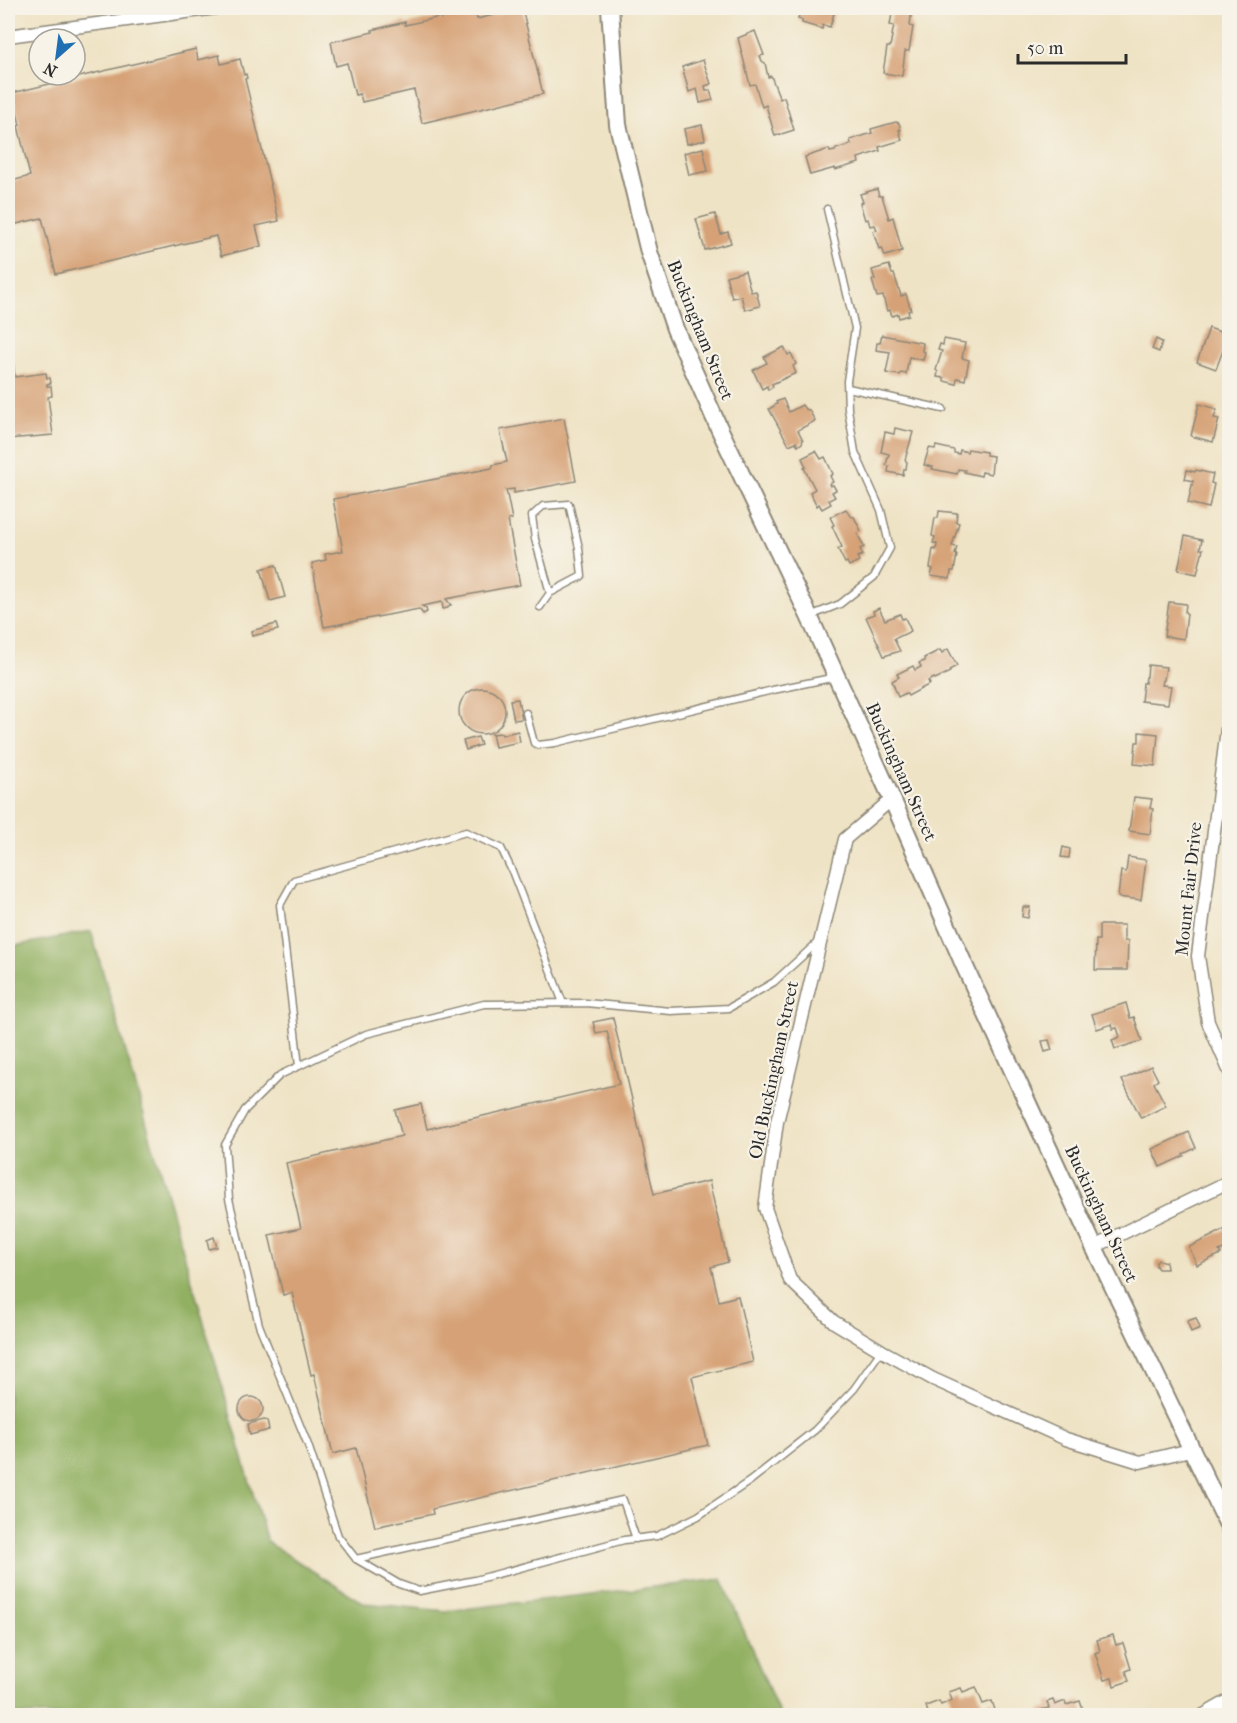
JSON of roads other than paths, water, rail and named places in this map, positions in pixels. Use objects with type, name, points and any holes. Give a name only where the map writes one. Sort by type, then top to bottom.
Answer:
[{"type":"main road","name":"Buckingham Street","points":[[610,8],[618,125],[649,252],[675,329],[719,428],[809,616],[965,967],[1094,1247],[1230,1530]]},
{"type":"street","points":[[8,36],[216,8]]},
{"type":"street","name":"Mount Fair Drive","points":[[1230,706],[1198,956],[1208,1022],[1230,1072]]},
{"type":"street","name":"Old Buckingham Street","points":[[892,799],[845,839],[777,1122],[765,1208],[790,1280],[834,1322],[882,1351],[933,1379],[1066,1439],[1140,1462],[1190,1450]]},
{"type":"street","points":[[1094,1247],[1230,1181]]},
{"type":"street","points":[[1203,1716],[1230,1700]]},
{"type":"lane","points":[[809,616],[840,604],[874,577],[890,548],[881,510],[855,452],[848,409],[850,358],[855,328],[827,208]]},
{"type":"lane","points":[[848,388],[943,409]]},
{"type":"lane","points":[[540,607],[550,593],[582,576],[579,548],[569,504],[543,506],[532,516],[535,539],[550,593]]},
{"type":"lane","points":[[526,713],[534,743],[538,745],[555,743],[836,676]]},
{"type":"lane","points":[[299,1066],[280,905],[294,880],[466,832],[501,848],[563,1003]]},
{"type":"lane","points":[[822,939],[774,982],[729,1008],[671,1011],[586,1003],[484,1004],[366,1034],[280,1075],[245,1110],[225,1145],[229,1199],[259,1325],[308,1445],[338,1536],[356,1559],[399,1584],[419,1591],[475,1580],[624,1540],[657,1536],[698,1516],[750,1481],[815,1430],[854,1389],[882,1351]]},
{"type":"lane","points":[[356,1559],[623,1500],[636,1539]]}]
